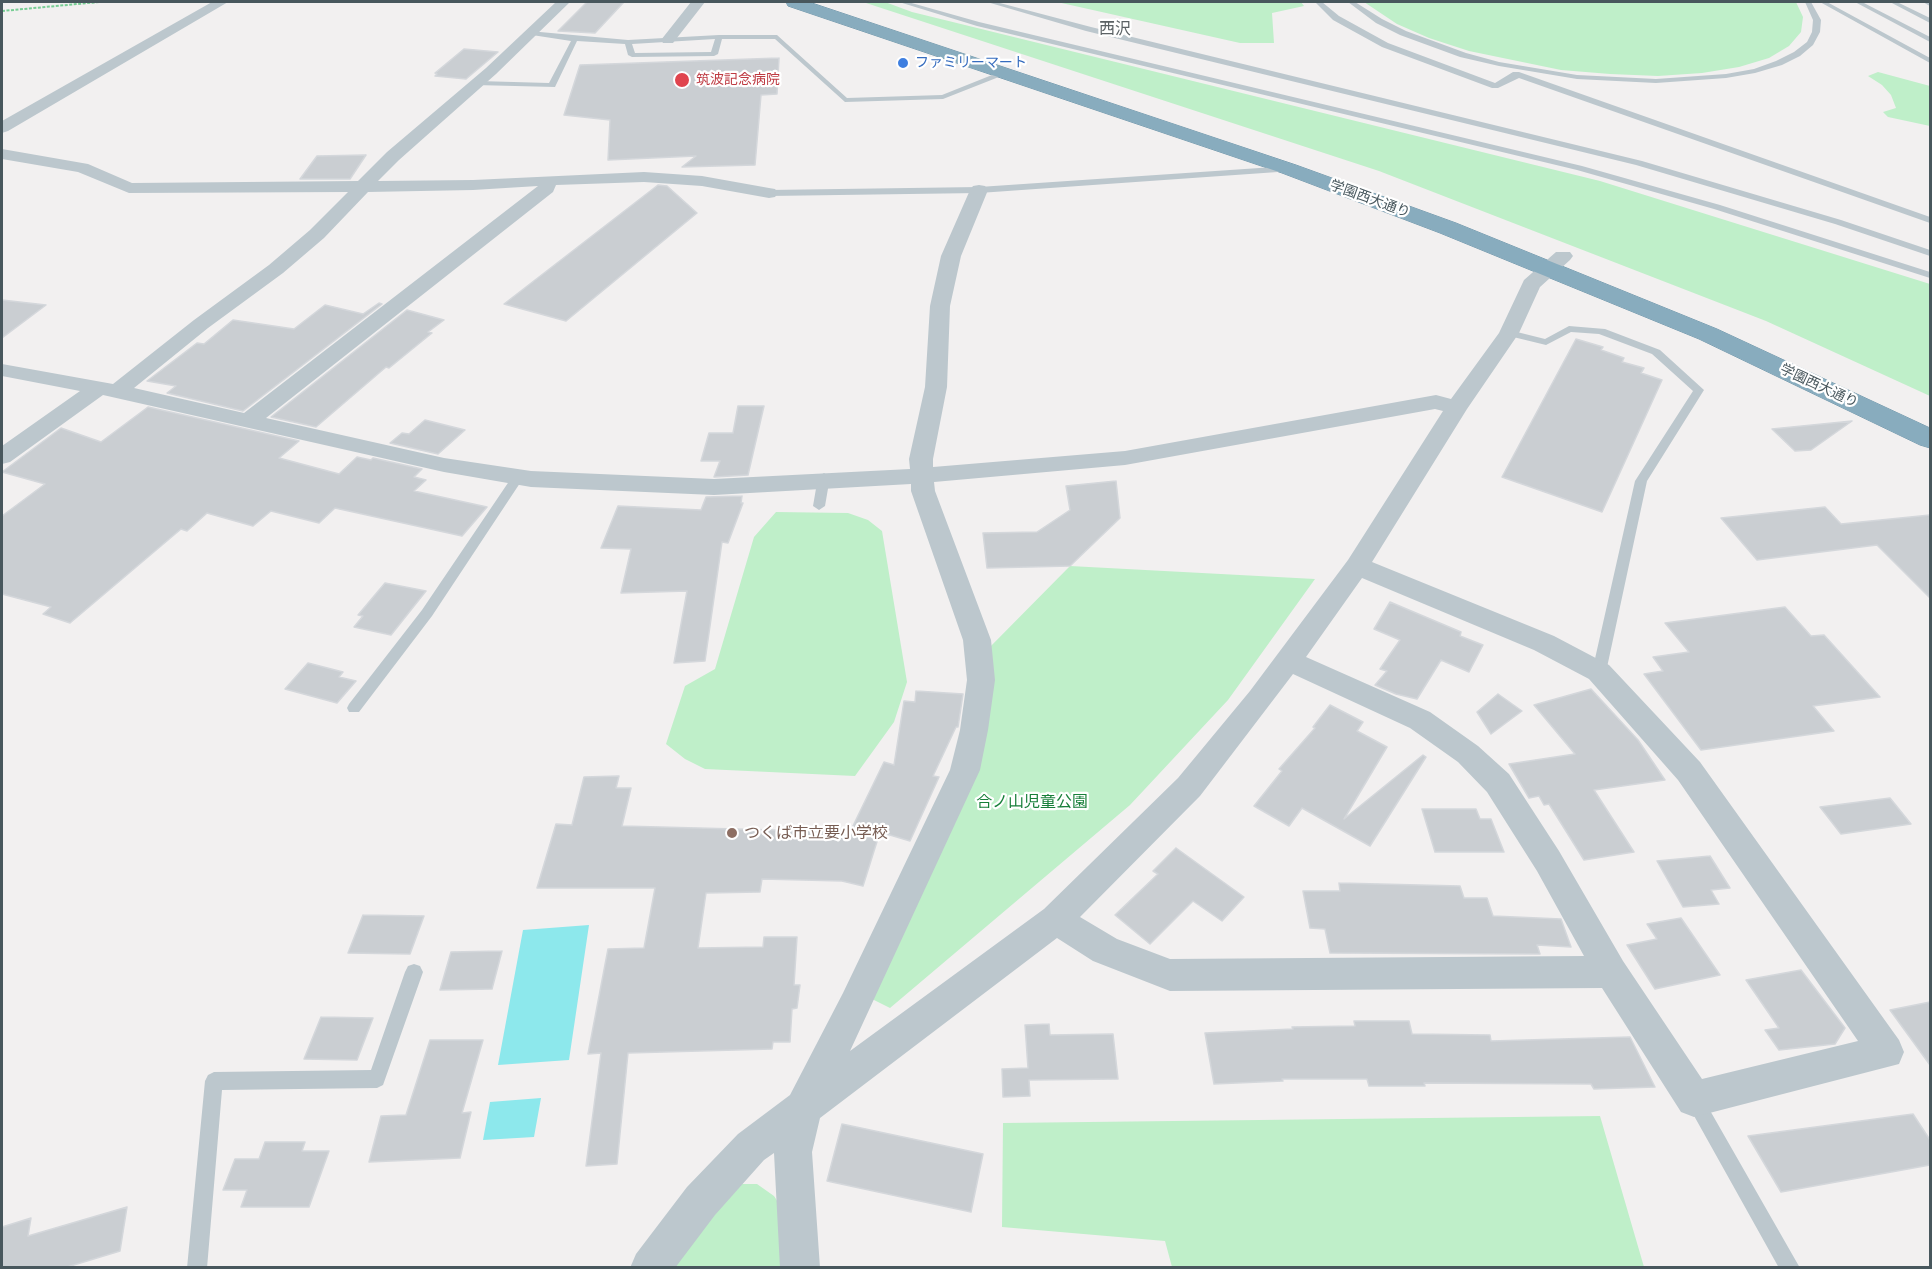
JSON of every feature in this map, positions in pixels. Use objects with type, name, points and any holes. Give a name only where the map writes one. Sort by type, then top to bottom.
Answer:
[{"type":"highway","name":"学園西大通り","points":[[794,2],[1704,312],[1930,416]]},
{"type":"highway","name":"学園西大通り","points":[[831,2],[1377,184],[1556,262],[1930,439]]},
{"type":"street","points":[[2,128],[221,2]]},
{"type":"street","points":[[2,457],[107,390],[276,269],[366,187],[393,156],[478,83],[563,2]]},
{"type":"street","points":[[668,40],[698,2]]},
{"type":"street","points":[[2,154],[82,168],[129,188],[366,187],[473,185],[547,180],[668,179],[702,181],[769,193]]},
{"type":"street","points":[[247,422],[547,188],[547,180]]},
{"type":"street","points":[[800,1268],[793,1152],[804,1106],[855,1005],[965,770],[974,730],[981,680],[977,640],[923,491],[921,459],[936,387],[940,306],[951,256],[979,190]]},
{"type":"street","points":[[650,1268],[701,1201],[751,1147],[1056,919],[1189,787],[1260,699],[1358,566],[1456,408],[1509,333],[1531,284],[1556,262]]},
{"type":"street","points":[[2,370],[107,390],[395,456],[518,477],[714,487],[921,476],[1125,458],[1436,402],[1456,408]]},
{"type":"street","points":[[1287,660],[1420,720],[1468,754],[1498,783],[1548,861],[1611,972],[1694,1099],[1886,1052],[1689,771],[1599,672],[1544,643],[1358,566]]},
{"type":"street","points":[[1056,919],[1105,950],[1170,975],[1611,972]]},
{"type":"lane","points":[[902,2],[977,24],[1580,168],[1717,207],[1930,275]]},
{"type":"lane","points":[[990,2],[1100,32],[1639,163],[1838,222],[1930,253]]},
{"type":"lane","points":[[1318,2],[1336,18],[1385,45],[1495,86],[1518,75]]},
{"type":"lane","points":[[1351,2],[1402,33],[1463,55],[1499,64],[1577,77],[1656,81],[1693,80],[1755,71],[1797,54],[1810,43],[1816,32],[1817,20],[1808,2]]},
{"type":"lane","points":[[1823,2],[1930,61]]},
{"type":"lane","points":[[1858,2],[1930,40]]},
{"type":"lane","points":[[1893,2],[1930,21]]},
{"type":"lane","points":[[1926,2],[1930,4]]},
{"type":"lane","points":[[532,33],[575,39],[628,42],[719,37],[777,37],[845,100],[944,97],[1005,73]]},
{"type":"lane","points":[[628,42],[632,55],[714,54],[719,37]]},
{"type":"lane","points":[[478,83],[552,86],[575,39]]},
{"type":"lane","points":[[1499,64],[1518,75],[1930,220]]},
{"type":"lane","points":[[769,193],[979,190],[1289,169]]},
{"type":"lane","points":[[1509,333],[1546,342],[1569,329],[1601,331],[1656,352],[1699,390],[1641,481],[1599,672]]},
{"type":"lane","points":[[354,708],[428,613],[518,477]]},
{"type":"lane","points":[[819,506],[824,480]]},
{"type":"lane","points":[[196,1268],[214,1081],[377,1079],[414,972]]},
{"type":"lane","points":[[1694,1099],[1790,1268]]},
{"type":"path","points":[[2,11],[99,2]]},
{"type":"green space","points":[[863,2],[885,2],[912,12],[1600,181],[1930,284],[1930,396],[1766,321],[1379,171]]},
{"type":"green space","points":[[1057,2],[1301,2],[1304,6],[1272,13],[1274,43],[1240,43]]},
{"type":"green space","points":[[1364,2],[1796,2],[1803,17],[1801,32],[1789,46],[1769,58],[1739,67],[1702,73],[1658,76],[1561,70],[1469,51],[1429,38],[1397,24]]},
{"type":"green space","points":[[1878,72],[1930,86],[1930,126],[1888,117],[1883,112],[1896,108],[1891,95],[1882,85],[1868,76]]},
{"type":"green space","points":[[776,512],[848,513],[868,520],[882,531],[907,682],[894,722],[855,776],[705,769],[685,759],[666,744],[685,686],[715,669],[754,537]]},
{"type":"green space","name":"合ノ山児童公園","points":[[1070,566],[1315,579],[1228,700],[1130,805],[890,1008],[870,998],[972,775],[987,650]]},
{"type":"green space","points":[[1600,1116],[1644,1267],[1172,1267],[1165,1241],[1002,1227],[1003,1123]]},
{"type":"green space","points":[[742,1184],[757,1184],[774,1196],[786,1214],[787,1267],[672,1268],[705,1224]]},
{"type":"water","points":[[589,925],[569,1060],[498,1065],[523,930]]},
{"type":"water","points":[[541,1098],[534,1137],[483,1140],[490,1102]]},
{"type":"building","points":[[587,2],[624,2],[595,33],[558,31]]},
{"type":"building","points":[[464,49],[498,52],[466,79],[435,76],[437,74],[435,73]]},
{"type":"building","points":[[779,58],[777,94],[761,95],[755,165],[682,167],[696,156],[608,160],[610,120],[564,115],[580,65]]},
{"type":"building","points":[[366,155],[350,179],[300,179],[317,156]]},
{"type":"building","points":[[658,185],[667,186],[697,213],[566,321],[504,304]]},
{"type":"building","points":[[2,300],[46,305],[2,338]]},
{"type":"building","points":[[379,303],[382,304],[243,411],[167,393],[176,386],[147,381],[197,343],[204,344],[233,320],[294,329],[325,305],[363,314]]},
{"type":"building","points":[[407,310],[444,320],[428,332],[432,333],[389,368],[386,367],[316,427],[271,417]]},
{"type":"building","points":[[1576,339],[1603,347],[1601,350],[1624,358],[1622,362],[1644,368],[1641,373],[1662,380],[1602,512],[1502,477]]},
{"type":"building","points":[[738,406],[764,406],[748,475],[714,477],[720,461],[701,461],[709,433],[733,433]]},
{"type":"building","points":[[148,407],[299,441],[279,458],[339,474],[357,457],[371,460],[373,458],[422,469],[414,477],[426,480],[414,491],[487,507],[462,536],[335,508],[319,523],[271,511],[253,526],[207,513],[187,531],[181,529],[70,623],[43,614],[51,607],[2,594],[2,516],[45,484],[2,472],[61,428],[101,442]]},
{"type":"building","points":[[425,420],[465,430],[438,454],[390,443],[402,433],[409,434]]},
{"type":"building","points":[[1852,421],[1811,450],[1795,451],[1772,429]]},
{"type":"building","points":[[1116,481],[1120,518],[1070,566],[987,568],[983,533],[1037,532],[1070,510],[1066,486]]},
{"type":"building","points":[[742,496],[741,503],[743,503],[728,543],[722,542],[705,661],[674,663],[687,591],[621,593],[631,549],[601,548],[618,506],[701,510],[706,497]]},
{"type":"building","points":[[1825,507],[1841,524],[1930,515],[1930,598],[1877,545],[1757,560],[1721,518]]},
{"type":"building","points":[[385,583],[426,591],[391,635],[354,627],[363,616],[358,615]]},
{"type":"building","points":[[1390,602],[1461,632],[1460,636],[1483,645],[1469,672],[1441,660],[1417,699],[1396,694],[1375,685],[1387,671],[1380,669],[1400,640],[1374,629]]},
{"type":"building","points":[[1785,607],[1811,636],[1824,635],[1880,697],[1813,706],[1834,731],[1701,750],[1644,674],[1663,671],[1653,657],[1689,652],[1665,623]]},
{"type":"building","points":[[308,663],[343,672],[339,677],[356,681],[337,703],[285,689]]},
{"type":"building","points":[[1591,689],[1638,740],[1665,780],[1594,790],[1634,852],[1584,860],[1549,804],[1544,805],[1539,796],[1529,798],[1509,764],[1575,754],[1534,705]]},
{"type":"building","points":[[916,691],[963,694],[958,727],[933,776],[939,777],[910,841],[880,832],[863,886],[842,881],[762,879],[760,892],[706,893],[698,948],[763,947],[764,937],[797,937],[794,985],[800,985],[797,1008],[792,1009],[790,1042],[773,1042],[772,1049],[628,1053],[617,1164],[586,1166],[601,1053],[588,1054],[608,949],[644,948],[655,888],[537,888],[556,824],[572,825],[584,777],[619,776],[616,788],[631,788],[622,826],[850,832],[884,762],[894,765],[904,701],[915,702]]},
{"type":"building","points":[[1498,694],[1522,711],[1491,734],[1477,712]]},
{"type":"building","points":[[1330,705],[1363,722],[1357,731],[1387,747],[1344,819],[1423,755],[1426,757],[1370,846],[1302,808],[1289,826],[1254,806],[1282,771],[1279,769],[1315,728],[1313,727]]},
{"type":"building","points":[[1890,798],[1911,824],[1841,834],[1820,807]]},
{"type":"building","points":[[1422,809],[1476,809],[1480,819],[1491,819],[1504,852],[1435,852]]},
{"type":"building","points":[[1176,848],[1244,897],[1222,921],[1193,901],[1150,944],[1115,915],[1158,874],[1153,871]]},
{"type":"building","points":[[1710,856],[1730,888],[1711,890],[1719,904],[1683,907],[1657,861]]},
{"type":"building","points":[[1339,883],[1460,886],[1464,898],[1487,898],[1493,916],[1561,919],[1571,947],[1537,945],[1540,954],[1330,953],[1325,929],[1310,928],[1303,891],[1340,891]]},
{"type":"building","points":[[363,915],[424,916],[410,954],[348,953]]},
{"type":"building","points":[[1681,918],[1720,975],[1655,989],[1627,945],[1657,939],[1647,924]]},
{"type":"building","points":[[502,951],[492,989],[440,990],[451,952]]},
{"type":"building","points":[[1801,970],[1845,1028],[1835,1044],[1779,1050],[1765,1030],[1779,1028],[1746,980]]},
{"type":"building","points":[[1930,1002],[1930,1065],[1890,1010]]},
{"type":"building","points":[[321,1017],[373,1018],[357,1060],[304,1059]]},
{"type":"building","points":[[1354,1021],[1409,1021],[1412,1034],[1490,1035],[1491,1041],[1630,1037],[1655,1087],[1594,1089],[1591,1084],[1424,1083],[1425,1086],[1369,1086],[1367,1079],[1282,1079],[1283,1081],[1214,1084],[1205,1033],[1293,1029],[1292,1027],[1355,1026]]},
{"type":"building","points":[[1049,1024],[1050,1035],[1113,1034],[1118,1079],[1029,1080],[1030,1096],[1003,1097],[1002,1069],[1028,1068],[1025,1025]]},
{"type":"building","points":[[430,1040],[483,1040],[462,1113],[471,1112],[460,1158],[369,1162],[381,1116],[406,1115]]},
{"type":"building","points":[[1913,1114],[1930,1140],[1930,1165],[1781,1192],[1748,1136]]},
{"type":"building","points":[[842,1124],[983,1154],[971,1212],[827,1181]]},
{"type":"building","points":[[265,1142],[305,1142],[302,1151],[329,1151],[309,1207],[241,1207],[247,1190],[223,1190],[235,1159],[259,1159]]},
{"type":"building","points":[[127,1207],[120,1251],[64,1268],[2,1268],[2,1227],[31,1218],[28,1236]]},
{"type":"place","name":"ファミリーマート","points":[[903,63]]},
{"type":"place","name":"筑波記念病院","points":[[682,80]]},
{"type":"place","name":"つくば市立要小学校","points":[[732,833]]},
{"type":"district","name":"西沢","points":[[1115,29]]}]
